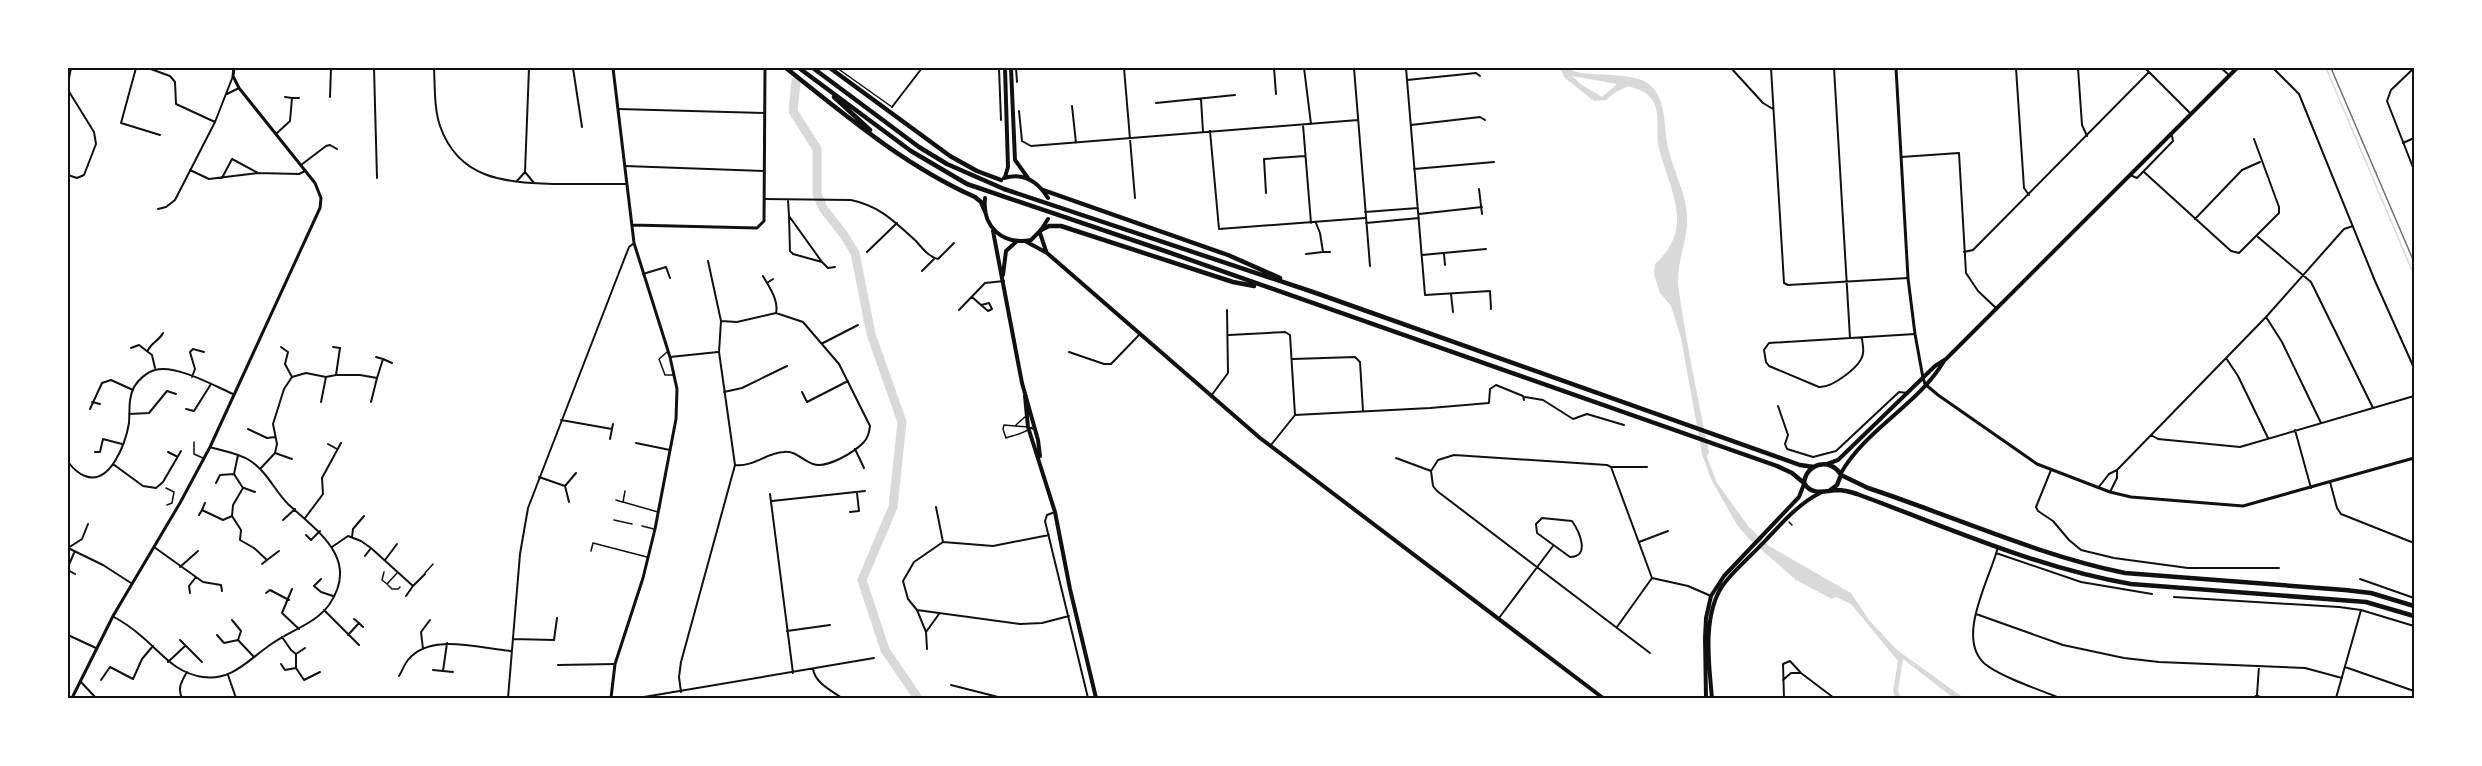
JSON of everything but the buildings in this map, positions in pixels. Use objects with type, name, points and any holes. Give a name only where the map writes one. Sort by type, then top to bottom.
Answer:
[{"type":"highway","points":[[786,68],[832,105],[928,173],[975,197],[981,202],[985,211]]},
{"type":"highway","points":[[799,68],[889,135],[934,166],[967,184],[1023,205],[1165,251],[1788,470],[1811,490],[1845,491],[1857,494],[1998,546],[2066,568],[2121,582],[2366,602],[2415,616]]},
{"type":"highway","points":[[813,68],[938,158],[1004,189],[1313,292],[1800,465],[1814,467]]},
{"type":"highway","points":[[830,68],[950,156],[987,176],[1003,178]]},
{"type":"highway","points":[[810,76],[886,143]]},
{"type":"highway","points":[[1043,190],[1228,255],[1313,292]]},
{"type":"highway","points":[[1041,231],[1056,225],[1061,226],[1233,282],[1265,287]]},
{"type":"highway","points":[[1804,484],[1808,471],[1827,464],[1868,488],[2069,559],[2125,573],[2337,589],[2371,593],[2415,606]]},
{"type":"highway","points":[[1829,491],[1837,485],[1841,474]]},
{"type":"main road","points":[[1003,178],[1008,167],[1005,68]]},
{"type":"main road","points":[[1011,68],[1015,160],[1028,178],[1043,190],[1048,198]]},
{"type":"main road","points":[[1827,464],[1838,460],[1863,443],[1908,393],[1944,360],[2128,174],[2237,68]]},
{"type":"main road","points":[[1003,178],[1013,175],[1028,178]]},
{"type":"main road","points":[[985,198],[985,211],[993,231],[996,256],[1004,278],[1030,429]]},
{"type":"main road","points":[[993,231],[1017,242],[1031,240],[1041,231],[1048,219]]},
{"type":"main road","points":[[1041,231],[1042,243],[1047,253]]},
{"type":"main road","points":[[1025,241],[1047,253],[1271,446],[1603,699]]},
{"type":"main road","points":[[1004,278],[1006,251],[1017,242]]},
{"type":"main road","points":[[1841,474],[1853,453],[1939,370],[1944,360]]},
{"type":"main road","points":[[1025,396],[1026,416],[1055,512],[1070,589],[1096,699]]},
{"type":"main road","points":[[1030,429],[1036,432],[1040,461]]},
{"type":"main road","points":[[1706,699],[1706,618],[1711,596],[1717,585],[1768,534],[1799,497],[1804,484]]},
{"type":"main road","points":[[1768,534],[1804,502],[1821,492]]},
{"type":"main road","points":[[1712,699],[1710,621],[1716,598],[1733,570]]},
{"type":"main road","points":[[1711,596],[1716,598]]},
{"type":"street","points":[[68,83],[71,68]]},
{"type":"street","points":[[136,68],[121,123],[160,135]]},
{"type":"street","points":[[148,68],[170,76],[175,82],[176,104],[215,122]]},
{"type":"street","points":[[158,209],[166,207],[175,200],[215,122],[227,94],[234,68]]},
{"type":"street","points":[[330,97],[331,68]]},
{"type":"street","points":[[374,68],[377,178]]},
{"type":"street","points":[[434,68],[438,118],[444,134],[456,154],[481,174],[500,181],[627,184]]},
{"type":"street","points":[[516,182],[525,172],[529,68]]},
{"type":"street","points":[[573,68],[582,127]]},
{"type":"street","points":[[611,699],[615,664],[648,557],[659,512],[676,419],[677,389],[670,357],[634,243],[613,68]]},
{"type":"street","points":[[632,225],[757,228],[764,221],[765,68]]},
{"type":"street","points":[[892,107],[922,68]]},
{"type":"street","points":[[999,68],[1001,120]]},
{"type":"street","points":[[1016,68],[1017,82]]},
{"type":"street","points":[[1124,68],[1135,198]]},
{"type":"street","points":[[1274,68],[1276,94]]},
{"type":"street","points":[[1304,68],[1311,124]]},
{"type":"street","points":[[1354,68],[1370,266]]},
{"type":"street","points":[[1407,68],[1425,295],[1490,291],[1491,309]]},
{"type":"street","points":[[1731,68],[1763,103],[1773,109]]},
{"type":"street","points":[[1771,68],[1784,283],[1788,285],[1908,278]]},
{"type":"street","points":[[1834,68],[1850,338]]},
{"type":"street","points":[[1896,68],[1908,278],[1915,334],[1925,384],[2020,454],[2051,470],[2098,488],[2131,497],[2234,506],[2252,504],[2415,458]]},
{"type":"street","points":[[2016,68],[2024,188],[2028,195]]},
{"type":"street","points":[[2078,68],[2082,125],[2087,136]]},
{"type":"street","points":[[2145,68],[2190,113]]},
{"type":"street","points":[[2221,68],[2229,75]]},
{"type":"street","points":[[2273,68],[2299,94],[2415,368]]},
{"type":"street","points":[[2414,68],[2391,90],[2387,100],[2415,170]]},
{"type":"street","points":[[1964,252],[1973,250],[2150,72]]},
{"type":"street","points":[[1407,80],[1476,73],[1480,76]]},
{"type":"street","points":[[72,699],[131,583],[204,459],[320,208],[321,198],[315,183],[239,88],[233,76]]},
{"type":"street","points":[[227,94],[239,88]]},
{"type":"street","points":[[68,90],[94,132],[96,140],[84,176],[77,178],[68,175]]},
{"type":"street","points":[[1156,103],[1235,94]]},
{"type":"street","points":[[285,97],[299,98]]},
{"type":"street","points":[[276,134],[290,121],[292,98]]},
{"type":"street","points":[[1201,99],[1203,132]]},
{"type":"street","points":[[1072,106],[1076,143]]},
{"type":"street","points":[[618,109],[764,113]]},
{"type":"street","points":[[1019,111],[1020,135],[1026,144],[1031,146],[1358,120]]},
{"type":"street","points":[[1006,117],[1019,117]]},
{"type":"street","points":[[1411,124],[1480,117],[1485,120]]},
{"type":"street","points":[[1303,125],[1314,223],[1320,233],[1323,252]]},
{"type":"street","points":[[1210,131],[1219,229],[1365,218]]},
{"type":"street","points":[[2128,174],[2137,178],[2144,172],[2173,141],[2170,133]]},
{"type":"street","points":[[2403,142],[2415,138]]},
{"type":"street","points":[[2144,172],[2235,253],[2244,251],[2279,213],[2279,207],[2254,139]]},
{"type":"street","points":[[302,165],[327,146],[330,145],[337,149]]},
{"type":"street","points":[[1901,157],[1959,153],[1966,273],[1971,282],[1996,308]]},
{"type":"street","points":[[1266,193],[1264,159],[1305,156]]},
{"type":"street","points":[[222,178],[232,159],[258,173]]},
{"type":"street","points":[[2196,219],[2242,170],[2261,161]]},
{"type":"street","points":[[1414,169],[1494,162]]},
{"type":"street","points":[[625,166],[764,171]]},
{"type":"street","points":[[190,170],[209,179],[258,173],[289,174],[305,171]]},
{"type":"street","points":[[525,172],[534,183]]},
{"type":"street","points":[[1479,189],[1482,214]]},
{"type":"street","points":[[764,199],[851,200],[864,203],[878,208],[897,223],[934,259]]},
{"type":"street","points":[[788,199],[790,251],[793,254],[822,262]]},
{"type":"street","points":[[1366,223],[1482,207]]},
{"type":"street","points":[[1365,212],[1418,208]]},
{"type":"street","points":[[789,216],[828,268]]},
{"type":"street","points":[[867,252],[897,223]]},
{"type":"street","points":[[2098,488],[2109,474],[2117,470],[2266,317],[2344,229],[2353,226]]},
{"type":"street","points":[[2258,237],[2304,275],[2317,292],[2373,408]]},
{"type":"street","points":[[508,699],[523,529],[539,477],[561,420],[629,247],[634,243]]},
{"type":"street","points":[[921,271],[934,259],[938,260],[954,243]]},
{"type":"street","points":[[1422,255],[1486,249]]},
{"type":"street","points":[[1306,254],[1330,252]]},
{"type":"street","points":[[1444,254],[1444,265]]},
{"type":"street","points":[[681,692],[679,677],[681,662],[735,465],[719,352],[720,321],[708,261]]},
{"type":"street","points":[[643,274],[666,267],[670,278]]},
{"type":"street","points":[[825,272],[828,268],[835,267]]},
{"type":"street","points":[[763,276],[777,307],[776,313]]},
{"type":"street","points":[[959,310],[985,282],[1004,278]]},
{"type":"street","points":[[766,283],[773,279]]},
{"type":"street","points":[[1451,294],[1453,312]]},
{"type":"street","points":[[972,297],[981,305]]},
{"type":"street","points":[[1211,396],[1228,372],[1227,310]]},
{"type":"street","points":[[720,321],[737,322],[776,313],[803,322],[839,364],[870,426],[868,436],[855,449],[836,460],[819,465],[812,464],[788,451],[772,454],[750,465],[735,465]]},
{"type":"street","points":[[2266,317],[2282,342],[2321,423]]},
{"type":"street","points":[[823,343],[858,325]]},
{"type":"street","points":[[148,350],[151,344],[160,340],[163,333]]},
{"type":"street","points":[[1229,335],[1288,333],[1292,338],[1295,415],[1271,446]]},
{"type":"street","points":[[1069,352],[1104,364],[1111,364],[1140,334]]},
{"type":"street","points":[[1862,338],[1863,354],[1859,362],[1836,383],[1826,387],[1819,387],[1766,362],[1764,350],[1769,343],[1915,334]]},
{"type":"street","points":[[137,339],[139,345],[148,350],[156,369]]},
{"type":"street","points":[[131,348],[139,345]]},
{"type":"street","points":[[281,347],[288,352],[285,364],[292,377]]},
{"type":"street","points":[[333,347],[340,348],[336,375]]},
{"type":"street","points":[[192,377],[195,369],[190,352],[193,349],[204,352]]},
{"type":"street","points":[[670,357],[719,352]]},
{"type":"street","points":[[376,357],[393,363]]},
{"type":"street","points":[[1293,358],[1355,357],[1360,362],[1363,411]]},
{"type":"street","points":[[2226,358],[2238,376],[2268,438]]},
{"type":"street","points":[[371,402],[383,359]]},
{"type":"street","points":[[724,392],[742,388],[787,366]]},
{"type":"street","points":[[68,462],[83,476],[93,478],[104,474],[113,464],[122,444],[133,390],[141,378],[156,369],[173,370],[233,394]]},
{"type":"street","points":[[261,468],[275,453],[273,424],[278,404],[292,377],[306,373],[326,377],[360,375],[377,378]]},
{"type":"street","points":[[321,402],[326,377]]},
{"type":"street","points":[[90,409],[102,383],[111,381],[133,390]]},
{"type":"street","points":[[802,392],[807,402],[848,381]]},
{"type":"street","points":[[186,409],[194,411],[211,384]]},
{"type":"street","points":[[1295,415],[1489,403],[1490,389],[1496,386],[1524,399],[1532,397],[1544,400],[1573,419],[1587,414],[1624,426]]},
{"type":"street","points":[[129,414],[149,412],[167,391],[176,394]]},
{"type":"street","points":[[1778,406],[1788,435],[1785,444],[1787,449],[1813,457],[1836,451],[1899,392],[1908,393]]},
{"type":"street","points":[[2151,435],[2158,440],[2240,447],[2415,396]]},
{"type":"street","points":[[92,402],[100,404]]},
{"type":"street","points":[[561,420],[612,429]]},
{"type":"street","points":[[610,439],[613,424]]},
{"type":"street","points":[[248,429],[267,438],[275,437]]},
{"type":"street","points":[[2295,430],[2311,488]]},
{"type":"street","points":[[1855,434],[1863,443]]},
{"type":"street","points":[[97,439],[122,444]]},
{"type":"street","points":[[95,452],[100,452],[103,439]]},
{"type":"street","points":[[305,518],[323,494],[322,478],[341,443]]},
{"type":"street","points":[[328,444],[337,449]]},
{"type":"street","points":[[636,444],[670,450]]},
{"type":"street","points":[[113,616],[153,646],[168,662],[187,672],[202,677],[228,675],[233,674],[282,637],[317,619],[333,596],[340,574],[332,547],[320,531],[286,502],[261,468],[238,455],[210,447]]},
{"type":"street","points":[[855,449],[864,468]]},
{"type":"street","points":[[113,464],[143,486],[153,488],[163,482],[181,451]]},
{"type":"street","points":[[168,452],[177,457]]},
{"type":"street","points":[[275,453],[292,459]]},
{"type":"street","points":[[238,455],[234,474],[243,488],[255,492]]},
{"type":"street","points":[[1647,467],[1611,467],[1455,455],[1438,460],[1431,471],[1432,486],[1437,491],[1650,653]]},
{"type":"street","points":[[1396,458],[1431,471]]},
{"type":"street","points":[[1611,467],[1652,578]]},
{"type":"street","points":[[2051,470],[2036,507],[2081,550],[2114,558],[2188,567],[2279,568]]},
{"type":"street","points":[[2110,492],[2117,478],[2117,470]]},
{"type":"street","points":[[565,486],[576,473]]},
{"type":"street","points":[[216,483],[220,475],[234,474]]},
{"type":"street","points":[[539,477],[565,486]]},
{"type":"street","points":[[2330,482],[2337,508],[2341,514],[2415,543]]},
{"type":"street","points":[[565,486],[569,502]]},
{"type":"street","points":[[243,488],[233,505],[232,516],[242,530],[240,540],[252,546],[267,560]]},
{"type":"street","points":[[772,501],[865,491]]},
{"type":"street","points":[[850,512],[859,511],[857,492]]},
{"type":"street","points":[[770,494],[793,673]]},
{"type":"street","points":[[199,515],[205,503]]},
{"type":"street","points":[[936,507],[943,542]]},
{"type":"street","points":[[283,520],[295,509]]},
{"type":"street","points":[[202,510],[223,520],[232,516]]},
{"type":"street","points":[[1055,512],[1046,517],[1049,535],[1088,699]]},
{"type":"street","points":[[352,537],[353,529],[364,516]]},
{"type":"street","points":[[1548,518],[1572,520],[1582,547],[1581,553],[1573,558],[1554,545],[1537,533],[1535,529],[1538,521],[1548,518]]},
{"type":"street","points":[[88,524],[82,539],[72,543],[68,548],[103,565],[131,583]]},
{"type":"street","points":[[85,530],[91,532]]},
{"type":"street","points":[[311,540],[320,531]]},
{"type":"street","points":[[1639,542],[1668,531]]},
{"type":"street","points":[[306,535],[315,544]]},
{"type":"street","points":[[927,649],[926,633],[917,610],[908,599],[903,581],[914,562],[943,542],[993,546],[1049,535]]},
{"type":"street","points":[[332,547],[348,536],[352,537],[371,548],[413,586]]},
{"type":"street","points":[[385,560],[397,544]]},
{"type":"street","points":[[1498,618],[1554,545]]},
{"type":"street","points":[[1998,546],[1971,632],[1972,643],[1984,663],[2060,699]]},
{"type":"street","points":[[154,547],[203,582],[223,584],[222,591]]},
{"type":"street","points":[[365,556],[371,548]]},
{"type":"street","points":[[262,564],[279,550]]},
{"type":"street","points":[[180,567],[198,551]]},
{"type":"street","points":[[74,552],[68,568],[75,574]]},
{"type":"street","points":[[1996,553],[2081,582],[2152,594]]},
{"type":"street","points":[[406,596],[425,574]]},
{"type":"street","points":[[190,593],[189,586],[196,578]]},
{"type":"street","points":[[1652,578],[1688,586],[1711,596]]},
{"type":"street","points":[[1616,628],[1652,578]]},
{"type":"street","points":[[321,579],[314,586],[321,592],[333,596]]},
{"type":"street","points":[[2360,579],[2415,598]]},
{"type":"street","points":[[292,589],[282,613],[299,629]]},
{"type":"street","points":[[267,593],[270,590],[289,600]]},
{"type":"street","points":[[2174,597],[2339,607],[2361,610],[2415,626]]},
{"type":"street","points":[[324,610],[359,645]]},
{"type":"street","points":[[917,610],[1020,624],[1042,623],[1069,616]]},
{"type":"street","points":[[2336,699],[2361,610]]},
{"type":"street","points":[[926,633],[940,613]]},
{"type":"street","points":[[1976,614],[2063,645],[2124,658],[2159,662],[2305,668],[2342,678]]},
{"type":"street","points":[[513,639],[554,640],[557,618]]},
{"type":"street","points":[[354,619],[363,627]]},
{"type":"street","points":[[232,620],[241,631],[238,640]]},
{"type":"street","points":[[423,649],[422,632],[430,620]]},
{"type":"street","points":[[348,635],[359,623]]},
{"type":"street","points":[[787,631],[830,625]]},
{"type":"street","points":[[68,635],[96,648]]},
{"type":"street","points":[[217,635],[224,643],[238,640]]},
{"type":"street","points":[[282,637],[296,654]]},
{"type":"street","points":[[180,640],[202,663]]},
{"type":"street","points":[[238,640],[254,657]]},
{"type":"street","points":[[399,676],[409,659],[423,649],[447,643],[512,651]]},
{"type":"street","points":[[443,671],[447,643]]},
{"type":"street","points":[[101,680],[110,667],[133,679],[142,659],[153,646]]},
{"type":"street","points":[[168,662],[185,646]]},
{"type":"street","points":[[296,654],[305,648]]},
{"type":"street","points":[[296,654],[296,668],[304,680],[320,672]]},
{"type":"street","points":[[638,699],[874,658]]},
{"type":"street","points":[[1784,699],[1782,667],[1787,660],[1834,699]]},
{"type":"street","points":[[281,664],[285,670],[296,668]]},
{"type":"street","points":[[558,665],[615,664]]},
{"type":"street","points":[[2253,699],[2257,695],[2259,666]]},
{"type":"street","points":[[2345,667],[2415,691]]},
{"type":"street","points":[[813,669],[814,676],[842,699]]},
{"type":"street","points":[[433,670],[453,672]]},
{"type":"street","points":[[181,698],[180,684],[187,672]]},
{"type":"street","points":[[1783,680],[1791,673],[1801,673]]},
{"type":"street","points":[[228,675],[236,699]]},
{"type":"street","points":[[80,681],[96,699]]},
{"type":"street","points":[[951,685],[1002,699]]},
{"type":"street","points":[[2257,695],[2261,699]]},
{"type":"lane","points":[[837,68],[892,107]]},
{"type":"lane","points":[[668,351],[659,359],[665,375],[675,375]]},
{"type":"lane","points":[[1015,425],[1026,416]]},
{"type":"lane","points":[[1004,425],[1015,425],[1030,429],[1006,438],[1003,429],[1004,425]]},
{"type":"lane","points":[[194,442],[194,454],[204,459]]},
{"type":"lane","points":[[166,488],[174,492],[172,503],[167,505]]},
{"type":"lane","points":[[623,502],[626,491]]},
{"type":"lane","points":[[616,500],[659,512]]},
{"type":"lane","points":[[614,520],[632,524]]},
{"type":"lane","points":[[1789,522],[1792,525]]},
{"type":"lane","points":[[642,526],[655,529]]},
{"type":"lane","points":[[591,551],[593,543],[648,557]]},
{"type":"lane","points":[[425,574],[433,564]]},
{"type":"lane","points":[[384,572],[382,580],[392,589],[398,590],[400,587]]},
{"type":"lane","points":[[387,584],[397,572]]},
{"type":"shaded area","points":[[1560,68],[1581,73],[1637,78],[1651,86],[1660,100],[1667,143],[1686,206],[1687,225],[1679,266],[1679,292],[1709,452],[1707,457],[1717,483],[1749,527],[1769,546],[1851,593],[1869,620],[1897,650],[1964,698],[1952,697],[1903,659],[1898,691],[1902,698],[1895,698],[1893,690],[1898,661],[1851,604],[1836,597],[1832,599],[1796,580],[1748,538],[1737,525],[1711,479],[1702,454],[1681,338],[1671,306],[1660,293],[1654,274],[1655,264],[1668,250],[1675,236],[1677,221],[1673,192],[1658,144],[1657,113],[1654,103],[1646,94],[1628,86],[1606,100],[1594,101],[1565,78]],"holes":[[[1572,76],[1617,84],[1602,97]]]},
{"type":"waterway","points":[[2326,68],[2414,275]]},
{"type":"waterway","points":[[796,81],[793,111],[817,149],[817,194],[823,208],[855,253],[871,334],[902,422],[893,507],[862,580],[885,650],[918,698]]},
{"type":"railway","points":[[2331,68],[2414,262]]}]
